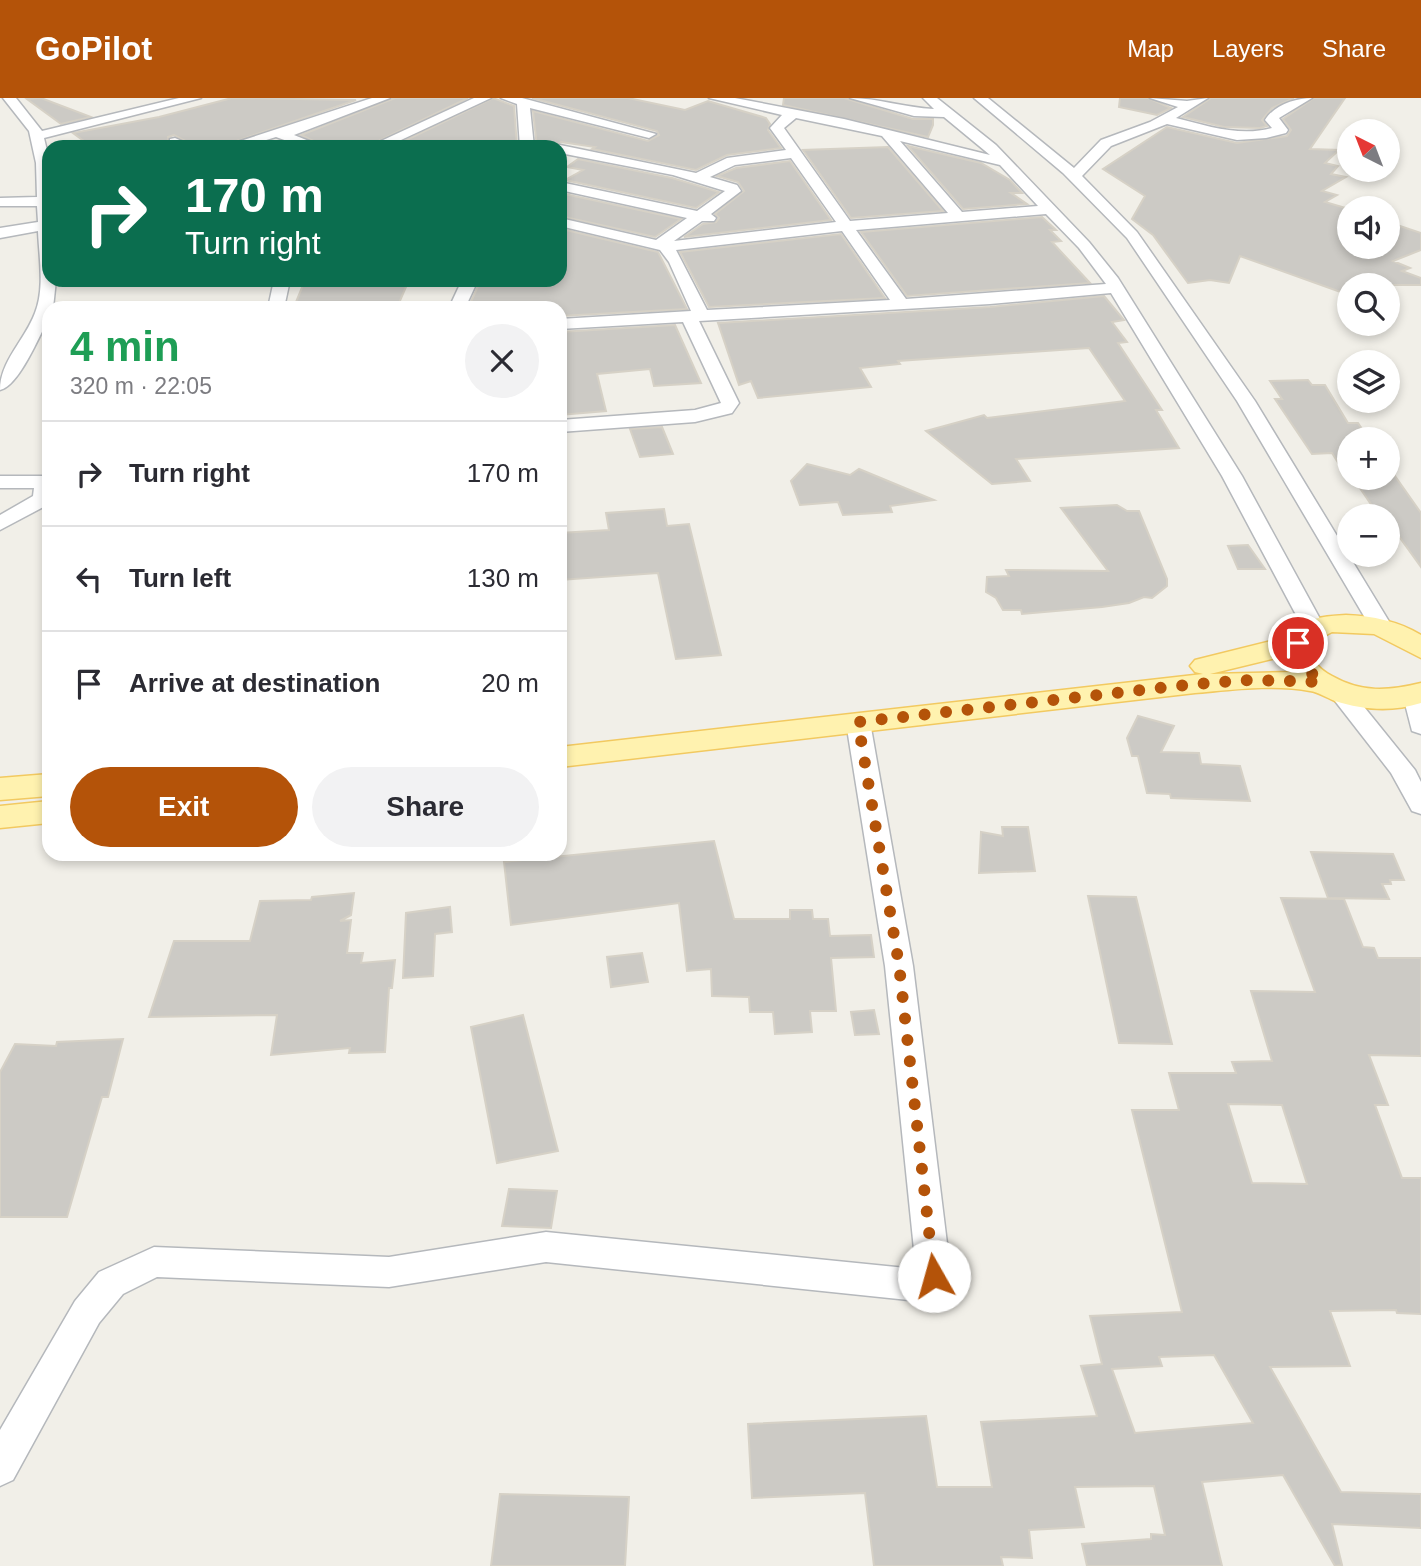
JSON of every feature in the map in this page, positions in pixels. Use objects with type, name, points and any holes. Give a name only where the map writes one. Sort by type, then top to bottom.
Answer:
[{"type":"main road","points":[[567,736],[1211,665],[1255,656],[1334,623],[1357,623],[1407,639]]},
{"type":"main road","points":[[1306,635],[1300,662],[1331,687]]},
{"type":"main road","points":[[567,756],[1195,684],[1251,680],[1331,687],[1372,700],[1418,694]]},
{"type":"main road","points":[[0,789],[42,786]]},
{"type":"main road","points":[[0,817],[42,813]]},
{"type":"street","points":[[9,98],[36,133],[42,159]]},
{"type":"street","points":[[36,133],[171,98]]},
{"type":"street","points":[[36,133],[195,98]]},
{"type":"street","points":[[249,140],[266,134],[283,134],[384,98]]},
{"type":"street","points":[[391,140],[485,98]]},
{"type":"street","points":[[715,98],[794,113],[1007,164]]},
{"type":"street","points":[[856,98],[914,112],[948,113]]},
{"type":"street","points":[[929,98],[1007,164],[1084,245],[1116,288],[1232,476],[1306,635]]},
{"type":"street","points":[[983,100],[1009,98]]},
{"type":"street","points":[[1156,98],[1188,106]]},
{"type":"street","points":[[1074,177],[1106,142],[1164,119],[1202,98]]},
{"type":"street","points":[[1164,119],[1232,136],[1260,138],[1281,130],[1272,120],[1274,116],[1306,98]]},
{"type":"street","points":[[518,100],[649,134]]},
{"type":"street","points":[[518,100],[530,140]]},
{"type":"street","points":[[983,100],[1074,177],[1132,235],[1407,639]]},
{"type":"street","points":[[794,113],[779,122],[778,128],[901,304]]},
{"type":"street","points":[[283,134],[299,140]]},
{"type":"street","points":[[888,135],[959,217]]},
{"type":"street","points":[[567,150],[730,185],[734,191],[697,216],[662,246]]},
{"type":"street","points":[[699,177],[733,161],[795,153]]},
{"type":"street","points":[[567,188],[774,233]]},
{"type":"street","points":[[0,202],[42,201]]},
{"type":"street","points":[[567,224],[662,246],[846,226],[1050,209]]},
{"type":"street","points":[[0,233],[42,223]]},
{"type":"street","points":[[567,425],[695,416],[725,409],[730,403],[676,261],[662,246]]},
{"type":"street","points":[[567,324],[1116,288]]},
{"type":"street","points":[[0,385],[8,377],[42,316]]},
{"type":"street","points":[[0,482],[42,482]]},
{"type":"street","points":[[0,524],[42,500]]},
{"type":"street","points":[[1331,687],[1402,770],[1421,805]]},
{"type":"street","points":[[1418,694],[1421,726]]},
{"type":"street","points":[[0,1467],[87,1312],[111,1283],[154,1262],[389,1272],[546,1247],[918,1286],[929,1283],[934,1276],[899,965],[858,722]]},
{"type":"building","points":[[41,98],[91,117],[61,124],[27,99]]},
{"type":"building","points":[[232,98],[356,100],[239,140],[184,140],[174,135],[168,137],[168,140],[82,140],[73,133],[159,117]]},
{"type":"building","points":[[395,98],[468,98],[381,140],[311,140],[301,135]]},
{"type":"building","points":[[493,98],[514,106],[516,140],[406,140]]},
{"type":"building","points":[[532,98],[628,98],[685,110],[708,101],[766,118],[770,124],[768,130],[781,148],[727,155],[696,170],[592,149],[595,147],[567,143],[567,140],[536,140],[533,111],[648,141],[659,135],[657,131]]},
{"type":"building","points":[[784,98],[844,98],[913,119],[933,119],[933,125],[928,137],[783,105]]},
{"type":"building","points":[[1120,98],[1148,98],[1171,108],[1157,115],[1119,107]]},
{"type":"building","points":[[1211,98],[1294,98],[1272,108],[1262,120],[1267,126],[1260,128],[1224,127],[1183,117]]},
{"type":"building","points":[[1314,98],[1345,98],[1310,149],[1337,150],[1325,163],[1337,166],[1331,174],[1337,175],[1337,182],[1322,191],[1337,195],[1325,202],[1337,206],[1337,259],[1398,259],[1393,261],[1410,268],[1402,271],[1421,278],[1421,285],[1400,285],[1400,273],[1337,273],[1337,291],[1240,256],[1229,283],[1210,280],[1188,283],[1153,235],[1132,219],[1145,196],[1103,169],[1167,127],[1237,143],[1287,136],[1291,130],[1283,119]]},
{"type":"building","points":[[908,146],[981,163],[1010,180],[1022,193],[1011,193],[1027,204],[963,209]]},
{"type":"building","points":[[888,147],[943,211],[851,218],[803,150]]},
{"type":"building","points":[[578,159],[672,178],[719,192],[696,208],[567,180],[583,170],[567,167]]},
{"type":"building","points":[[790,161],[831,220],[684,237],[703,224],[716,222],[719,218],[715,214],[744,191],[738,182],[717,176],[736,168]]},
{"type":"building","points":[[567,195],[681,219],[655,237],[567,218]]},
{"type":"building","points":[[1042,217],[1056,230],[1050,230],[1061,241],[1052,242],[1090,283],[907,296],[861,232]]},
{"type":"building","points":[[1400,226],[1421,233],[1421,250],[1400,258]]},
{"type":"building","points":[[567,230],[658,252],[687,309],[567,316],[567,301],[471,301],[478,287],[567,287]]},
{"type":"building","points":[[841,234],[885,298],[709,307],[680,252]]},
{"type":"building","points":[[302,287],[406,287],[400,301],[296,301]]},
{"type":"building","points":[[1104,296],[1124,320],[1112,322],[1127,342],[1118,343],[1162,410],[1156,410],[1179,448],[1016,459],[1030,481],[992,484],[926,431],[984,415],[987,418],[1125,401],[1089,348],[898,361],[900,364],[860,368],[871,387],[758,398],[751,381],[739,385],[718,323],[990,307]]},
{"type":"building","points":[[675,325],[701,383],[654,386],[650,369],[597,374],[606,411],[567,414],[567,332]]},
{"type":"building","points":[[1308,380],[1312,385],[1325,385],[1337,405],[1337,413],[1342,413],[1348,423],[1358,423],[1361,427],[1337,427],[1337,461],[1332,453],[1312,454],[1275,399],[1282,399],[1270,381]]},
{"type":"building","points":[[662,427],[673,454],[640,457],[630,429]]},
{"type":"building","points":[[807,464],[850,475],[859,469],[934,500],[890,506],[892,512],[843,515],[838,502],[800,505],[791,481]]},
{"type":"building","points":[[1400,483],[1421,513],[1421,567],[1400,538],[1400,504],[1371,504],[1361,490],[1400,490]]},
{"type":"building","points":[[1117,505],[1127,511],[1139,511],[1167,579],[1167,586],[1152,598],[1144,597],[1129,603],[1102,607],[1022,614],[1021,610],[1003,610],[996,598],[986,592],[987,577],[1009,576],[1006,570],[1108,571],[1061,508]]},
{"type":"building","points":[[664,509],[667,526],[689,524],[721,655],[676,659],[658,573],[567,580],[567,533],[609,530],[606,513]]},
{"type":"building","points":[[1248,545],[1265,569],[1238,569],[1228,546]]},
{"type":"building","points":[[1138,716],[1174,726],[1161,752],[1199,753],[1201,764],[1240,766],[1250,801],[1171,798],[1170,794],[1147,793],[1138,756],[1132,756],[1127,738]]},
{"type":"building","points":[[1002,827],[1028,827],[1035,871],[979,873],[981,832],[1003,836]]},
{"type":"building","points":[[714,841],[734,919],[790,919],[790,910],[812,910],[813,919],[828,919],[830,936],[871,935],[874,957],[831,958],[836,1011],[810,1011],[812,1032],[775,1034],[773,1012],[750,1012],[749,997],[712,996],[711,969],[687,971],[679,903],[511,925],[504,862],[567,861],[567,856]]},
{"type":"building","points":[[1311,852],[1393,854],[1404,880],[1390,880],[1391,884],[1382,884],[1389,899],[1328,898]]},
{"type":"building","points":[[354,893],[351,915],[340,921],[351,920],[347,953],[363,953],[361,963],[395,960],[392,988],[389,988],[385,1052],[349,1053],[350,1048],[271,1055],[277,1015],[149,1017],[174,941],[250,941],[260,901],[311,900],[312,897]]},
{"type":"building","points":[[1088,896],[1136,897],[1172,1044],[1119,1043]]},
{"type":"building","points":[[1281,898],[1344,899],[1363,947],[1374,948],[1378,958],[1421,958],[1421,1056],[1369,1055],[1388,1105],[1375,1105],[1402,1178],[1421,1178],[1421,1314],[1397,1313],[1396,1310],[1330,1311],[1350,1366],[1270,1367],[1341,1492],[1421,1494],[1421,1528],[1332,1524],[1342,1565],[1335,1566],[1283,1475],[1202,1482],[1222,1566],[1087,1566],[1082,1544],[1151,1539],[1151,1534],[1165,1535],[1154,1486],[1075,1487],[1084,1527],[1029,1530],[1032,1558],[1001,1557],[1003,1566],[874,1566],[865,1493],[752,1498],[748,1424],[926,1416],[937,1487],[992,1487],[981,1422],[1097,1416],[1081,1366],[1102,1364],[1090,1316],[1182,1312],[1132,1110],[1179,1110],[1169,1073],[1236,1073],[1232,1062],[1272,1061],[1251,991],[1315,992]],"holes":[[[1228,1104],[1282,1105],[1307,1184],[1252,1183]],[[1214,1355],[1253,1423],[1135,1433],[1112,1369],[1162,1366],[1159,1357]]]},
{"type":"building","points":[[450,907],[452,932],[435,934],[433,976],[403,978],[406,913]]},
{"type":"building","points":[[642,953],[648,982],[611,987],[607,957]]},
{"type":"building","points":[[874,1010],[879,1034],[855,1035],[851,1012]]},
{"type":"building","points":[[523,1015],[558,1151],[497,1163],[471,1027]]},
{"type":"building","points":[[123,1039],[108,1097],[102,1097],[67,1217],[0,1217],[0,1072],[15,1044],[56,1046],[57,1042]]},
{"type":"building","points":[[509,1189],[557,1191],[551,1228],[502,1226]]},
{"type":"building","points":[[500,1494],[629,1497],[625,1566],[491,1566]]},
{"type":"route","points":[[934,1276],[899,965],[858,722],[1195,684],[1251,680],[1321,682],[1308,673],[1300,662],[1298,643]]}]
